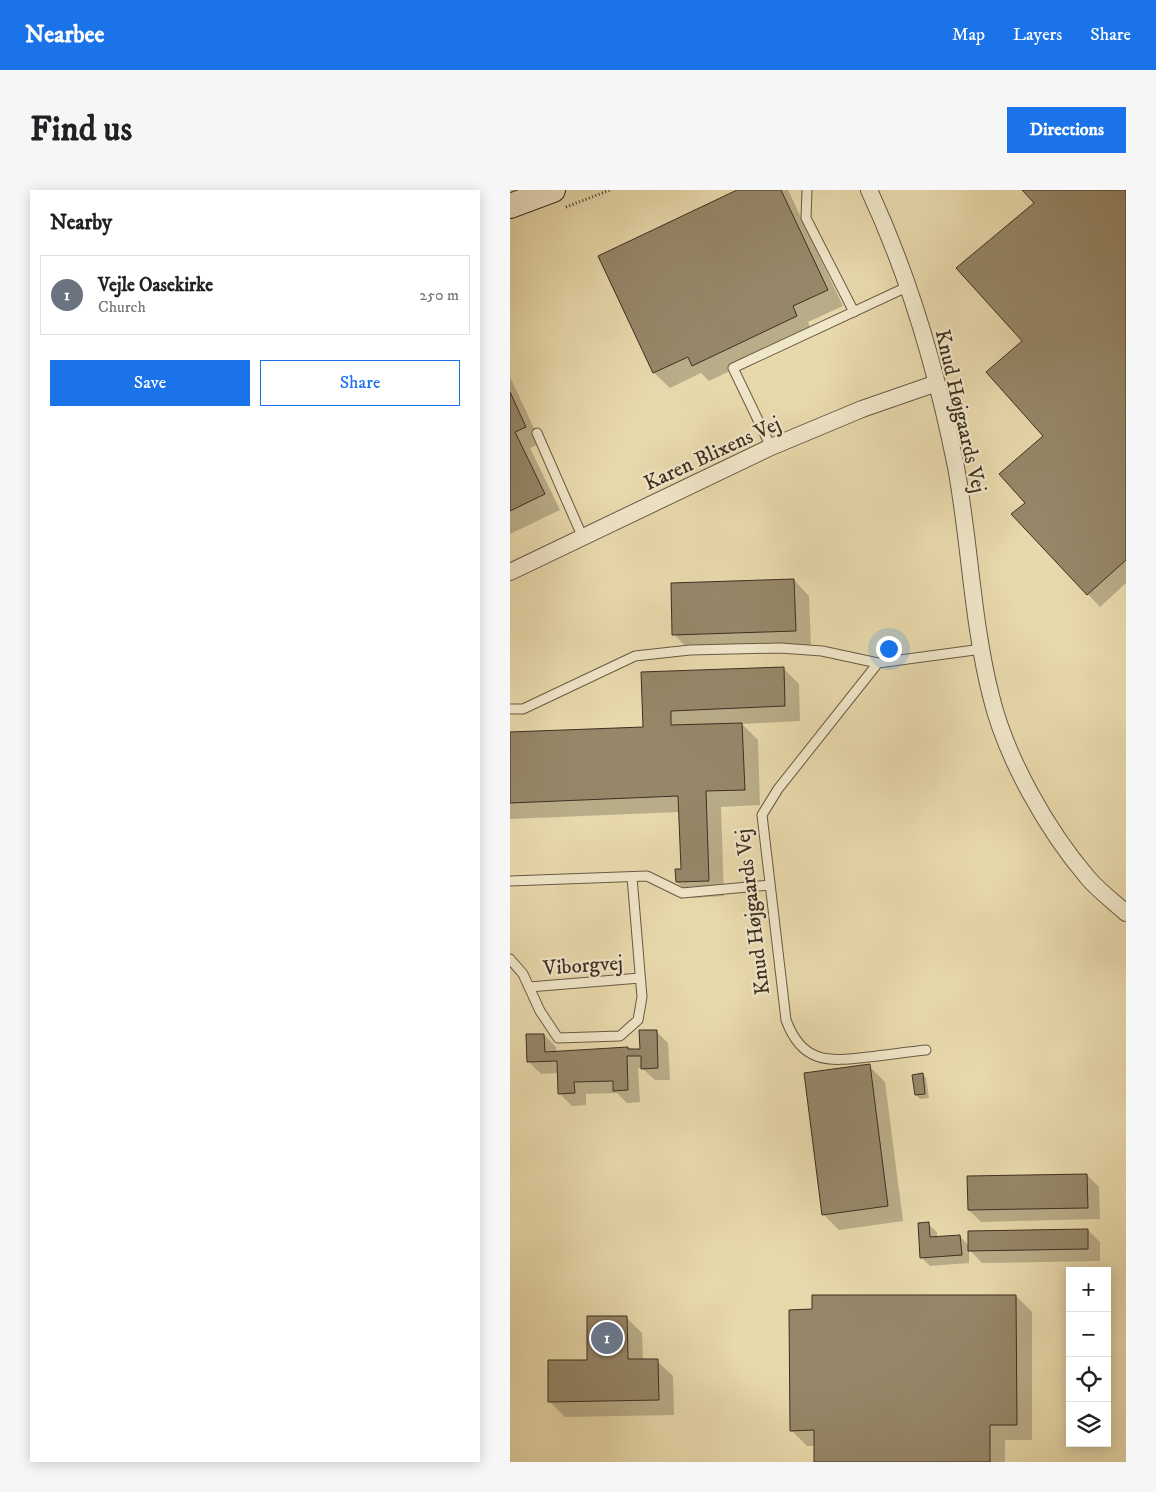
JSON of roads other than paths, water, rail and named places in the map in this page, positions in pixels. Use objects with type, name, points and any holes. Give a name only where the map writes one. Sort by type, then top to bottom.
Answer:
[{"type":"street","points":[[510,206],[553,190]]},
{"type":"street","name":"Knud Højgaards Vej","points":[[869,190],[909,286],[937,383],[956,468],[982,649],[991,698],[1013,757],[1045,820],[1089,879],[1126,913]]},
{"type":"street","name":"Karen Blixens Vej","points":[[510,572],[771,448],[862,409],[937,383]]},
{"type":"lane","points":[[807,190],[806,218],[854,312]]},
{"type":"lane","points":[[771,448],[733,368],[909,286]]},
{"type":"lane","points":[[537,433],[584,538]]},
{"type":"lane","points":[[510,709],[523,709],[635,656],[690,650],[780,648],[822,651],[878,663],[982,649]]},
{"type":"lane","name":"Knud Højgaards Vej","points":[[878,663],[778,789],[762,815],[769,885],[786,1020],[792,1035],[800,1046],[812,1055],[825,1060],[926,1050]]},
{"type":"lane","points":[[510,881],[647,876],[682,893],[769,885]]},
{"type":"lane","points":[[510,959],[523,974],[540,1011],[558,1038],[620,1036],[638,1020],[642,997],[632,877]]},
{"type":"lane","name":"Viborgvej","points":[[529,987],[640,978]]},
{"type":"place","name":"Vejle Oasekirke","points":[[607,1338]]}]
